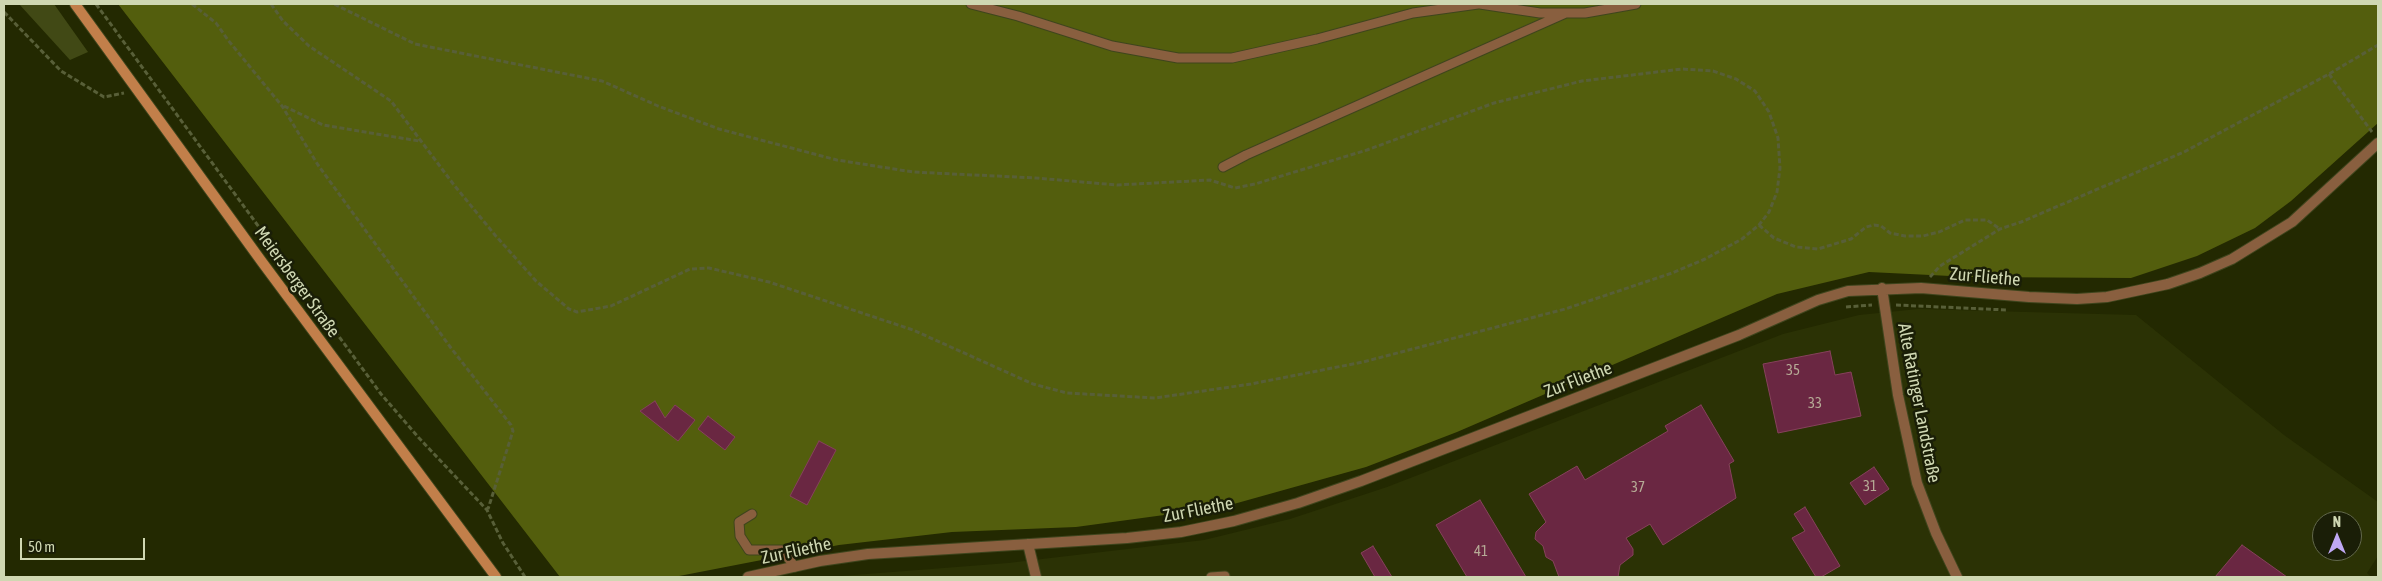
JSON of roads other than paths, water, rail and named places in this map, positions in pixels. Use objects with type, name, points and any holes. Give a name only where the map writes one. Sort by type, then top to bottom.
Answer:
[{"type":"main road","name":"Meiersberger Straße","points":[[75,4],[262,262],[496,577]]},
{"type":"street","name":"Zur Fliethe","points":[[748,577],[868,554],[1181,532],[1234,521],[1298,503],[1361,481],[1739,335],[1818,300],[1848,291],[1882,288],[1921,288],[2077,299],[2107,297],[2168,284],[2232,259],[2292,222],[2378,143]]},
{"type":"street","name":"Alte Ratinger Landstraße","points":[[1882,288],[1898,395],[1917,483],[1936,533],[1958,577]]},
{"type":"street","points":[[1028,544],[1036,577]]},
{"type":"lane","points":[[971,4],[1018,16],[1112,46],[1178,58],[1232,58],[1317,39],[1413,13],[1479,4],[1540,13],[1585,13],[1636,4]]},
{"type":"lane","points":[[1223,167],[1246,155],[1566,13]]},
{"type":"lane","points":[[752,514],[739,522],[740,536],[749,550],[782,550],[795,567]]},
{"type":"lane","points":[[1211,577],[1225,576]]}]
